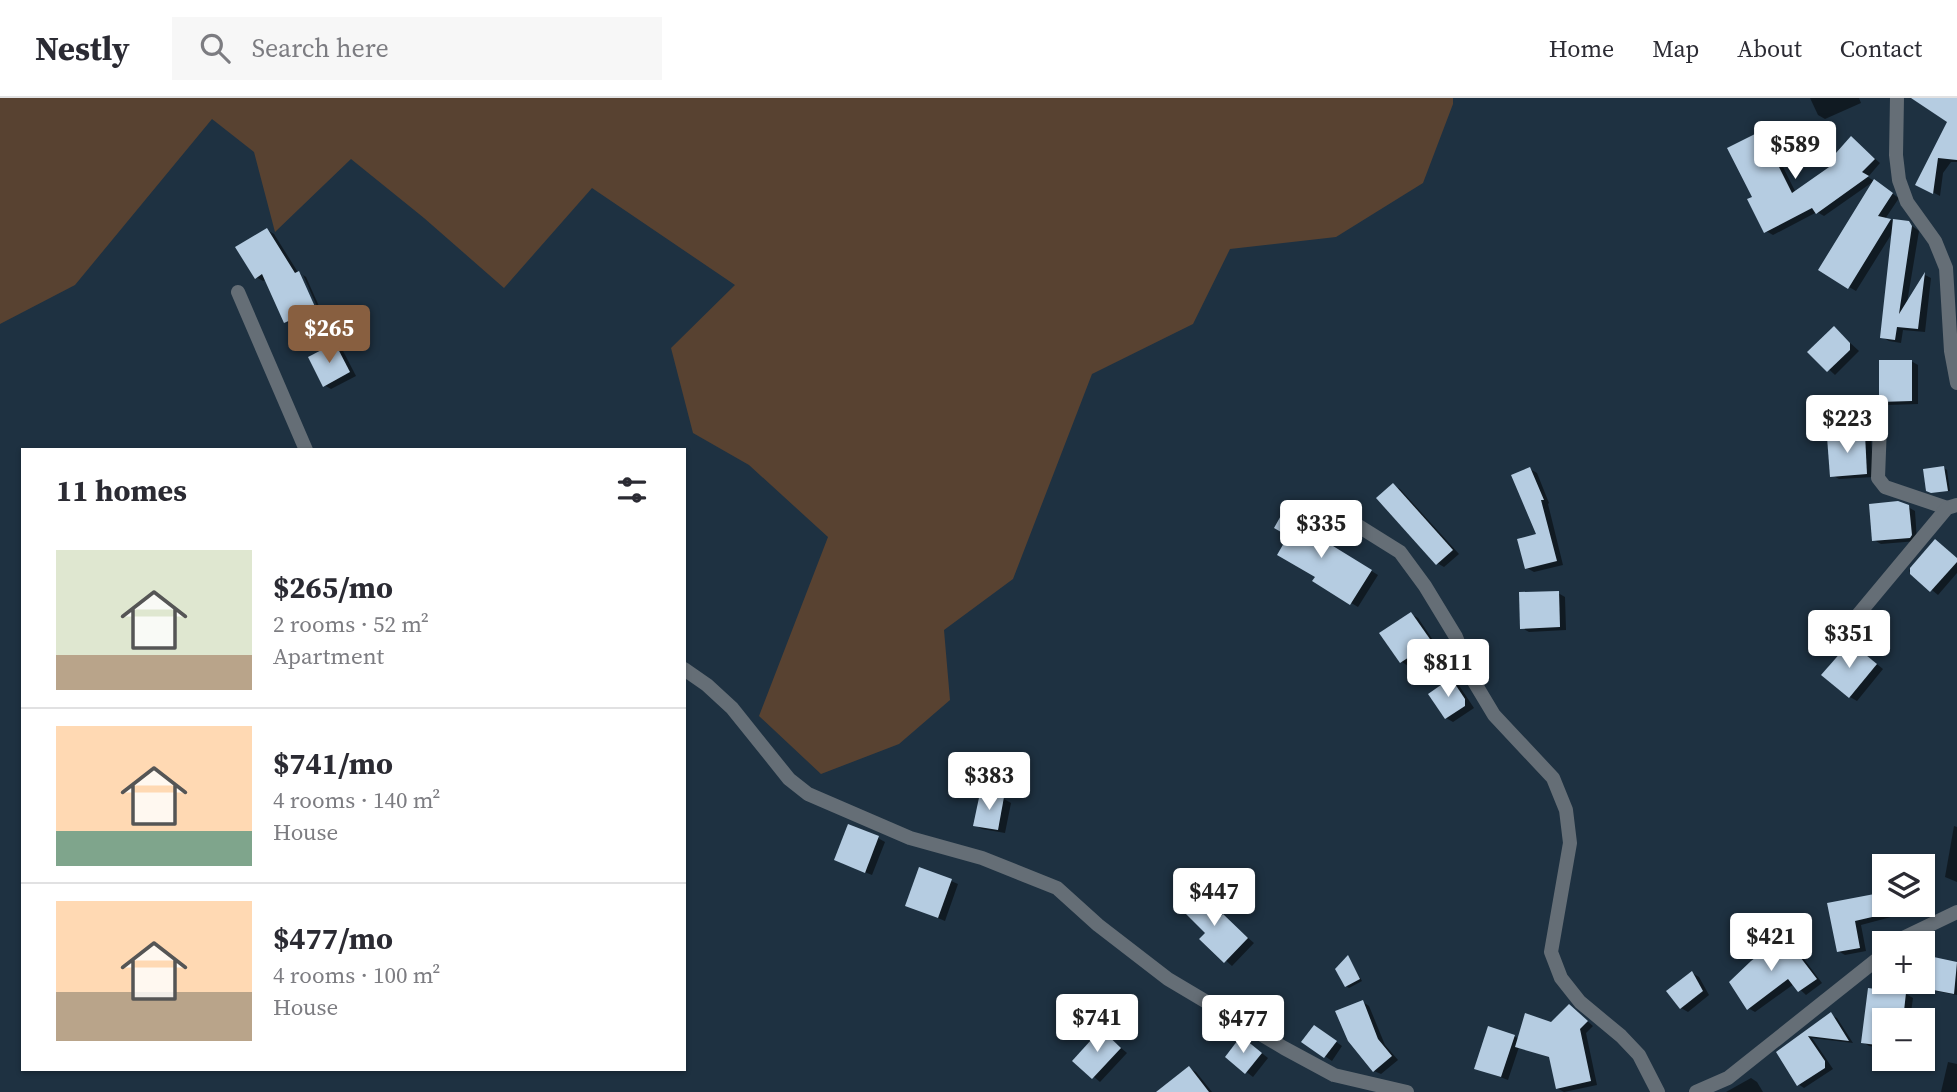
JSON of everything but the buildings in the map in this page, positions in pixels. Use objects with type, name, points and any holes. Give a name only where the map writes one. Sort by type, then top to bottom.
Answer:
[{"type":"street","points":[[1897,98],[1896,155],[1899,180],[1907,201],[1935,241],[1946,268],[1951,351],[1957,383]]},
{"type":"street","points":[[238,292],[305,448]]},
{"type":"street","points":[[1832,646],[1952,506],[1885,487],[1878,478],[1880,425]]},
{"type":"street","points":[[1352,522],[1400,552],[1456,637],[1473,680],[1494,715],[1553,778],[1566,810],[1570,843],[1551,952],[1561,978],[1580,1002],[1639,1055],[1658,1092]]},
{"type":"street","points":[[686,670],[732,708],[789,779],[808,794],[910,838],[982,858],[1057,888],[1098,926],[1168,979],[1284,1048],[1334,1075],[1407,1092]]},
{"type":"street","points":[[1917,931],[1957,912]]},
{"type":"street","points":[[1696,1092],[1728,1078],[1872,963]]},
{"type":"shaded area","points":[[0,98],[1453,98],[1453,104],[1423,183],[1336,237],[1230,249],[1193,324],[1092,374],[1013,579],[944,630],[950,700],[899,744],[821,774],[759,716],[828,537],[749,465],[693,433],[671,348],[735,285],[592,188],[504,288],[351,159],[275,232],[254,152],[212,119],[75,285],[0,324]]}]
